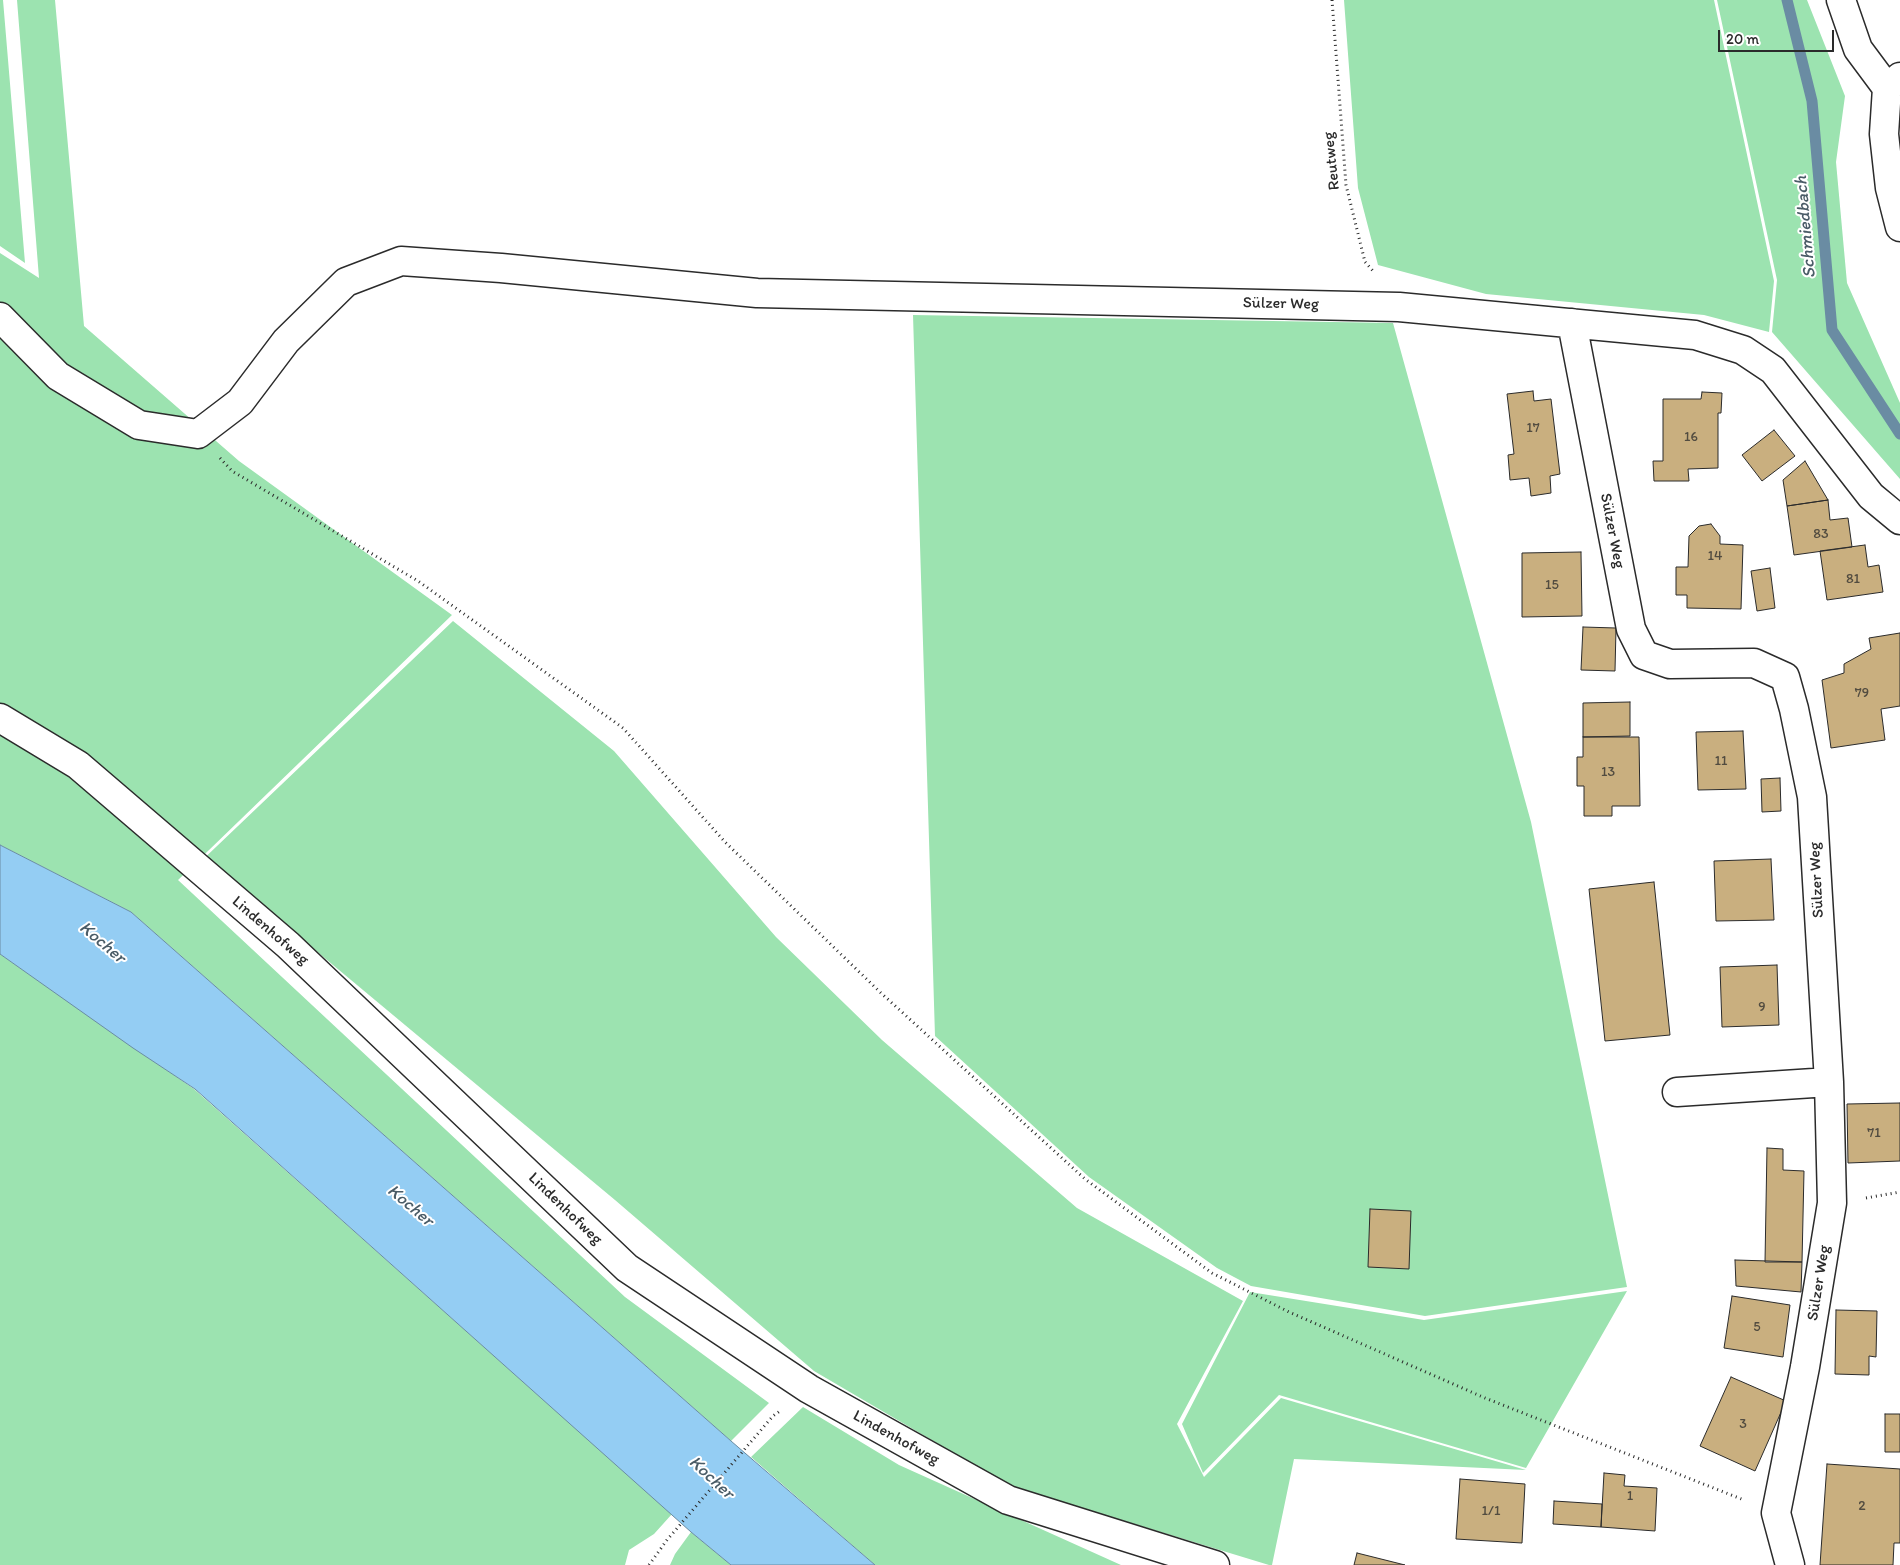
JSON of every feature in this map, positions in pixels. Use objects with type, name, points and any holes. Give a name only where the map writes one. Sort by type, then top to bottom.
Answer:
[{"type":"street","points":[[1841,0],[1858,49],[1894,82],[1884,134],[1890,188],[1900,227]]},
{"type":"street","name":"Sülzer Weg","points":[[198,434],[240,402],[286,341],[346,282],[401,261],[501,268],[758,293],[1399,307],[1695,335],[1743,350],[1773,370],[1871,496],[1900,520]]},
{"type":"street","points":[[0,317],[58,376],[131,420],[140,425],[198,434]]},
{"type":"street","name":"Sülzer Weg","points":[[1572,323],[1631,629],[1644,655],[1670,664],[1754,663],[1785,677],[1794,709],[1812,796],[1829,1082],[1832,1203],[1805,1367],[1776,1513],[1790,1565]]},
{"type":"street","name":"Lindenhofweg","points":[[0,718],[78,765],[288,945],[627,1268],[808,1389],[1008,1500],[1215,1565]]},
{"type":"street","points":[[1677,1092],[1829,1082]]},
{"type":"path","name":"Reutweg","points":[[1332,0],[1346,185],[1366,262],[1399,307]]},
{"type":"path","points":[[198,434],[232,471],[418,581],[623,728],[725,842],[881,994],[1085,1179],[1212,1273],[1289,1312],[1485,1398],[1776,1513]]},
{"type":"path","points":[[649,1565],[667,1540],[773,1416]]},
{"type":"green space","points":[[0,0],[3,0],[25,263],[0,246]]},
{"type":"green space","points":[[17,0],[55,0],[84,326],[239,461],[452,615],[178,880],[625,1297],[769,1403],[731,1441],[131,912],[0,845],[0,253],[39,278]]},
{"type":"green space","points":[[1344,0],[1714,0],[1774,281],[1769,332],[1704,315],[1486,294],[1378,265],[1358,188]]},
{"type":"green space","points":[[1717,0],[1807,0],[1845,96],[1836,162],[1847,283],[1900,403],[1900,479],[1772,332],[1777,280]]},
{"type":"green space","points":[[913,315],[1393,323],[1531,822],[1627,1287],[1425,1316],[1251,1286],[1217,1268],[1089,1177],[935,1036]]},
{"type":"green space","points":[[453,621],[614,751],[776,937],[882,1040],[1077,1208],[1243,1301],[1177,1424],[1204,1477],[1281,1398],[1526,1470],[1294,1459],[1272,1565],[1269,1565],[1010,1486],[814,1371],[615,1200],[291,930],[195,867]]},
{"type":"green space","points":[[0,954],[194,1089],[672,1514],[654,1534],[629,1550],[625,1565],[0,1565]]},
{"type":"green space","points":[[1627,1291],[1526,1468],[1279,1395],[1203,1473],[1182,1424],[1250,1292],[1424,1320]]},
{"type":"green space","points":[[803,1407],[899,1465],[1121,1565],[875,1565],[751,1457]]},
{"type":"green space","points":[[691,1532],[731,1565],[670,1565],[675,1554]]},
{"type":"water","name":"Kocher","points":[[0,845],[131,912],[731,1441],[875,1565],[731,1565],[691,1532],[195,1089],[133,1048],[0,954]]},
{"type":"building","points":[[1533,391],[1534,401],[1551,399],[1560,474],[1550,476],[1551,493],[1531,496],[1529,478],[1510,480],[1508,455],[1514,454],[1507,394]]},
{"type":"building","points":[[1702,392],[1722,393],[1721,413],[1718,413],[1718,468],[1688,469],[1689,481],[1654,481],[1653,461],[1663,461],[1663,399],[1701,399]]},
{"type":"building","points":[[1774,430],[1795,456],[1762,481],[1742,455]]},
{"type":"building","points":[[1805,461],[1828,500],[1787,506],[1783,480]]},
{"type":"building","points":[[1828,500],[1830,520],[1848,518],[1852,547],[1794,555],[1787,506]]},
{"type":"building","points":[[1711,524],[1720,536],[1720,544],[1743,545],[1741,609],[1687,608],[1687,595],[1676,595],[1676,567],[1688,567],[1689,536],[1699,526]]},
{"type":"building","points":[[1865,545],[1868,567],[1879,565],[1883,592],[1827,600],[1820,551]]},
{"type":"building","points":[[1581,552],[1582,616],[1522,617],[1522,553]]},
{"type":"building","points":[[1770,568],[1775,608],[1757,611],[1751,571]]},
{"type":"building","points":[[1583,627],[1616,628],[1615,671],[1581,670]]},
{"type":"building","points":[[1900,633],[1900,706],[1881,709],[1885,740],[1831,748],[1822,680],[1844,673],[1844,664],[1871,649],[1869,638]]},
{"type":"building","points":[[1630,702],[1630,736],[1583,737],[1583,703]]},
{"type":"building","points":[[1743,731],[1746,789],[1698,790],[1696,732]]},
{"type":"building","points":[[1583,737],[1639,737],[1640,806],[1612,806],[1612,816],[1584,816],[1584,786],[1577,786],[1577,757],[1583,757]]},
{"type":"building","points":[[1780,778],[1781,811],[1762,812],[1761,779]]},
{"type":"building","points":[[1771,859],[1774,920],[1716,921],[1714,861]]},
{"type":"building","points":[[1654,882],[1670,1035],[1605,1041],[1589,889]]},
{"type":"building","points":[[1777,965],[1779,1025],[1722,1027],[1720,967]]},
{"type":"building","points":[[1900,1103],[1900,1161],[1848,1163],[1847,1104]]},
{"type":"building","points":[[1767,1148],[1783,1149],[1783,1170],[1804,1171],[1802,1262],[1765,1262]]},
{"type":"building","points":[[1370,1209],[1411,1211],[1409,1269],[1368,1267]]},
{"type":"building","points":[[1735,1260],[1802,1262],[1801,1292],[1736,1286]]},
{"type":"building","points":[[1732,1296],[1790,1305],[1783,1357],[1724,1348]]},
{"type":"building","points":[[1836,1310],[1877,1311],[1876,1357],[1869,1356],[1869,1375],[1835,1374]]},
{"type":"building","points":[[1731,1377],[1786,1401],[1755,1471],[1700,1446]]},
{"type":"building","points":[[1885,1414],[1900,1414],[1900,1452],[1885,1452]]},
{"type":"building","points":[[1827,1464],[1900,1469],[1900,1543],[1894,1543],[1893,1565],[1820,1565]]},
{"type":"building","points":[[1604,1473],[1625,1475],[1624,1486],[1657,1488],[1655,1531],[1601,1527]]},
{"type":"building","points":[[1460,1479],[1525,1484],[1522,1543],[1456,1539]]},
{"type":"building","points":[[1554,1501],[1602,1504],[1601,1527],[1553,1524]]},
{"type":"building","points":[[1357,1553],[1405,1565],[1354,1565]]},
{"type":"waterway","name":"Schmiedbach","points":[[1787,0],[1812,101],[1832,330],[1900,434]]}]
